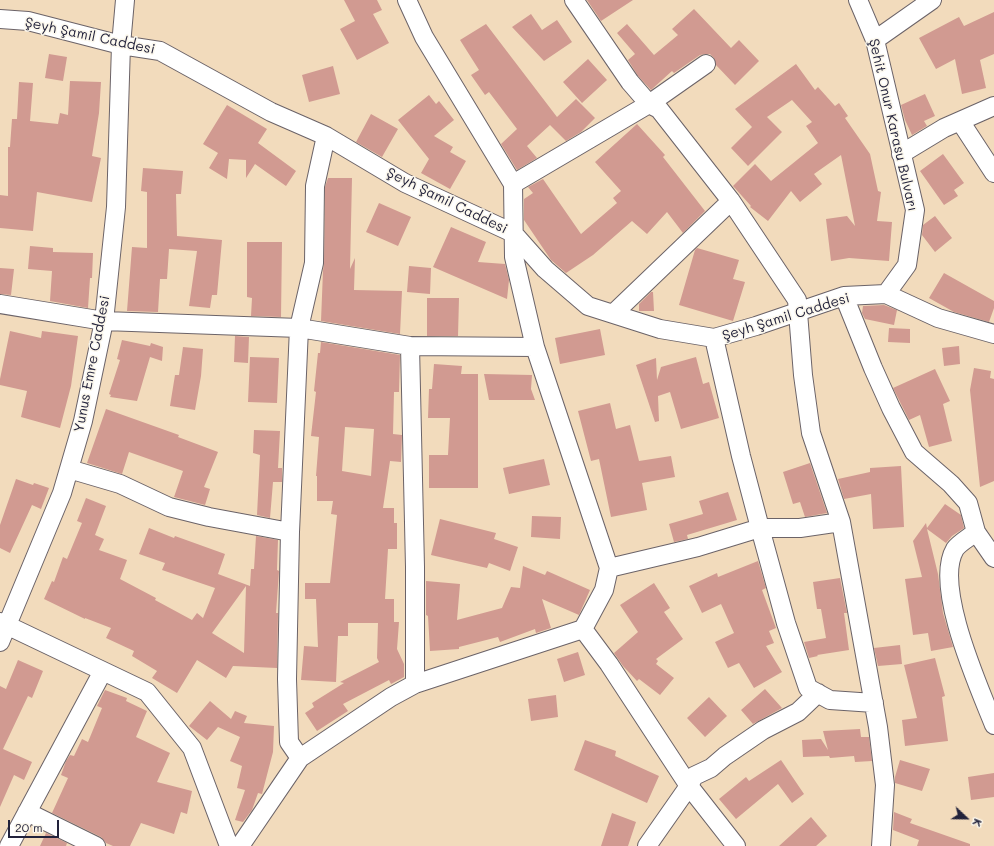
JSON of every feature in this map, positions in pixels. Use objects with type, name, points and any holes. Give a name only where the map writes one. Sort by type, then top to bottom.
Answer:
[{"type":"street","name":"Yunus Emre Caddesi","points":[[0,642],[4,624],[62,493],[83,421],[104,321],[116,207],[121,45],[125,0]]},
{"type":"street","points":[[240,846],[300,758],[391,697],[415,684],[583,629],[604,590],[609,568],[535,347],[514,257],[512,184],[424,37],[407,0]]},
{"type":"street","points":[[574,0],[630,82],[649,104],[659,109],[731,201],[797,300],[802,375],[811,433],[841,522],[874,703],[885,785],[881,846]]},
{"type":"street","name":"Şehit Onur Karasu Bulvarı","points":[[858,0],[875,40],[915,210],[907,265],[886,294]]},
{"type":"street","points":[[875,40],[932,0]]},
{"type":"street","name":"Şeyh Şamil Caddesi","points":[[0,19],[28,20],[121,45],[160,51],[271,112],[326,136],[405,183],[513,233],[545,269],[588,306],[660,329],[714,338],[756,326],[844,296],[886,294]]},
{"type":"street","points":[[512,184],[649,104],[706,64]]},
{"type":"street","points":[[902,154],[944,128],[994,106]]},
{"type":"street","points":[[960,121],[994,173]]},
{"type":"street","points":[[300,758],[289,742],[287,695],[290,532],[299,328],[314,263],[315,186],[326,136]]},
{"type":"street","points":[[613,314],[731,201]]},
{"type":"street","points":[[886,294],[938,318],[994,334]]},
{"type":"street","points":[[844,296],[873,368],[891,408],[914,452],[951,484],[968,503],[976,532],[994,558]]},
{"type":"street","points":[[0,304],[104,321],[299,328],[410,346],[535,347]]},
{"type":"street","points":[[714,338],[741,456],[760,528],[786,623],[808,688],[830,700],[874,703]]},
{"type":"street","points":[[410,346],[415,567],[415,684]]},
{"type":"street","points":[[69,469],[120,484],[169,507],[209,517],[290,532]]},
{"type":"street","points":[[609,568],[698,547],[760,528],[800,528],[841,522]]},
{"type":"street","points":[[976,532],[956,548],[949,566],[951,598],[965,651],[994,725]]},
{"type":"street","points":[[4,624],[147,692],[192,748],[229,846]]},
{"type":"street","points":[[583,629],[609,664],[689,786],[736,846]]},
{"type":"street","points":[[9,846],[103,671]]},
{"type":"street","points":[[647,846],[689,786],[694,776],[711,768],[725,756],[762,730],[798,712],[818,693]]},
{"type":"street","points":[[27,812],[96,846]]},
{"type":"building","points":[[344,0],[377,0],[382,10],[373,14],[389,43],[357,60],[340,29],[355,21]]},
{"type":"building","points":[[587,0],[633,0],[601,21]]},
{"type":"building","points":[[694,9],[731,48],[739,40],[759,61],[735,85],[716,65],[714,58],[710,54],[700,55],[674,73],[672,71],[651,90],[638,76],[628,60],[635,54],[617,33],[627,24],[654,55],[678,35],[672,29]]},
{"type":"building","points":[[994,12],[994,54],[980,60],[986,88],[962,94],[955,59],[936,69],[919,38],[959,17],[964,26]]},
{"type":"building","points":[[531,14],[542,30],[557,20],[572,42],[544,61],[512,27]]},
{"type":"building","points":[[486,24],[557,117],[576,99],[595,118],[581,132],[566,141],[550,125],[527,146],[537,158],[517,170],[501,144],[517,129],[489,92],[485,95],[471,75],[479,70],[460,40]]},
{"type":"building","points":[[49,54],[67,57],[63,81],[45,78]]},
{"type":"building","points":[[588,59],[607,80],[582,103],[563,82]]},
{"type":"building","points":[[796,64],[815,90],[818,87],[835,106],[839,103],[848,116],[845,118],[870,154],[878,191],[881,192],[877,221],[892,222],[889,261],[849,258],[831,261],[826,219],[847,216],[855,226],[841,155],[814,174],[822,184],[800,202],[791,191],[768,221],[750,207],[751,206],[733,186],[755,164],[771,181],[818,143],[806,126],[812,122],[792,100],[767,117],[782,132],[748,166],[731,148],[752,127],[735,109]]},
{"type":"building","points":[[333,66],[340,94],[309,102],[302,75]]},
{"type":"building","points":[[70,81],[101,82],[99,113],[92,156],[101,158],[92,202],[37,192],[33,231],[0,228],[0,195],[8,196],[8,147],[10,147],[12,119],[17,119],[19,82],[33,83],[30,121],[58,124],[60,113],[68,115]]},
{"type":"building","points":[[925,94],[935,116],[924,121],[927,126],[912,135],[905,120],[901,105]]},
{"type":"building","points":[[429,95],[436,104],[439,101],[454,120],[434,136],[453,147],[450,152],[466,161],[450,189],[421,173],[429,159],[398,120]]},
{"type":"building","points":[[227,105],[267,129],[258,143],[296,171],[286,186],[255,164],[246,178],[246,160],[229,159],[227,179],[209,168],[218,153],[203,144]]},
{"type":"building","points":[[371,114],[398,129],[382,157],[356,142]]},
{"type":"building","points":[[637,124],[665,155],[663,157],[705,211],[683,233],[667,212],[647,234],[632,221],[593,255],[566,273],[551,260],[524,220],[524,199],[533,193],[528,187],[543,179],[581,234],[617,203],[613,198],[621,191],[595,162]]},
{"type":"building","points":[[943,154],[964,183],[954,190],[958,196],[944,205],[920,171]]},
{"type":"building","points":[[143,168],[183,171],[181,194],[176,194],[177,236],[222,240],[217,295],[212,295],[210,308],[189,306],[197,251],[169,249],[167,279],[160,279],[158,312],[127,311],[132,247],[147,248],[147,192],[141,191]]},
{"type":"building","points":[[328,178],[352,178],[350,269],[355,258],[354,290],[402,291],[400,334],[321,321],[324,263],[325,187]]},
{"type":"building","points":[[379,203],[411,217],[398,246],[366,232]]},
{"type":"building","points":[[935,216],[952,238],[935,252],[922,235],[923,225]]},
{"type":"building","points":[[451,227],[486,242],[478,262],[505,264],[509,280],[507,299],[433,267]]},
{"type":"building","points":[[247,242],[282,242],[281,317],[251,316],[252,298],[247,297]]},
{"type":"building","points":[[30,246],[53,248],[53,252],[93,253],[92,278],[90,278],[88,308],[50,301],[52,271],[28,269]]},
{"type":"building","points":[[697,248],[739,260],[733,279],[745,282],[733,321],[679,305],[695,250]]},
{"type":"building","points":[[409,266],[431,268],[430,294],[407,292]]},
{"type":"building","points":[[0,268],[14,269],[11,295],[0,294]]},
{"type":"building","points":[[944,273],[994,301],[994,308],[989,322],[954,312],[929,298]]},
{"type":"building","points":[[651,292],[653,292],[654,311],[639,311],[639,304]]},
{"type":"building","points":[[427,298],[459,298],[458,336],[427,336]]},
{"type":"building","points":[[884,305],[897,310],[894,325],[865,319],[862,313],[863,306]]},
{"type":"building","points":[[889,328],[910,329],[910,343],[888,342]]},
{"type":"building","points":[[600,329],[605,355],[560,364],[555,338]]},
{"type":"building","points":[[10,331],[41,338],[42,331],[78,336],[71,386],[60,428],[21,417],[27,391],[0,385]]},
{"type":"building","points":[[235,336],[249,337],[248,363],[234,362]]},
{"type":"building","points":[[122,340],[150,346],[151,343],[163,347],[162,361],[150,357],[137,401],[110,397],[111,395],[109,394],[120,360],[117,359]]},
{"type":"building","points":[[321,342],[400,355],[399,392],[394,392],[393,434],[402,435],[401,462],[390,461],[383,508],[394,508],[394,523],[397,523],[397,549],[388,549],[385,599],[394,599],[394,622],[399,622],[397,649],[404,664],[404,677],[391,684],[389,680],[343,704],[348,711],[317,731],[305,713],[314,707],[312,703],[344,683],[340,682],[379,662],[377,658],[378,623],[348,623],[348,636],[338,636],[336,682],[301,680],[304,646],[318,647],[316,599],[305,599],[305,583],[330,583],[337,515],[331,514],[333,501],[317,501],[316,476],[319,437],[311,436],[316,392],[314,391],[318,353],[320,353]],"holes":[[[345,427],[374,429],[371,476],[342,471]]]},
{"type":"building","points":[[959,346],[960,364],[944,366],[942,348]]},
{"type":"building","points":[[183,347],[203,349],[201,376],[195,410],[170,406],[175,375],[179,375]]},
{"type":"building","points":[[250,357],[279,358],[277,403],[248,402]]},
{"type":"building","points":[[696,357],[703,384],[709,382],[719,418],[681,429],[670,392],[658,396],[659,421],[655,422],[636,365],[656,358],[657,380],[661,367]]},
{"type":"building","points":[[434,364],[462,366],[461,374],[478,374],[478,488],[429,488],[429,455],[448,455],[450,418],[428,418],[429,389],[432,389]]},
{"type":"building","points":[[974,368],[991,371],[990,378],[994,379],[994,481],[980,487],[970,390]]},
{"type":"building","points":[[935,369],[950,401],[943,404],[952,441],[929,447],[920,415],[909,420],[893,388]]},
{"type":"building","points":[[484,374],[532,375],[531,389],[535,400],[489,400]]},
{"type":"building","points":[[610,403],[616,429],[630,425],[639,461],[671,456],[675,477],[642,483],[647,510],[611,517],[599,459],[591,461],[578,411]]},
{"type":"building","points":[[106,409],[179,435],[178,437],[218,452],[204,487],[210,489],[205,505],[174,497],[183,471],[129,452],[122,474],[87,463]]},
{"type":"building","points":[[254,430],[280,431],[278,468],[282,468],[282,482],[273,482],[270,518],[257,515],[260,455],[253,453]]},
{"type":"building","points":[[544,459],[550,485],[509,494],[503,468]]},
{"type":"building","points":[[810,463],[827,513],[805,517],[800,502],[793,504],[783,472]]},
{"type":"building","points":[[901,466],[904,527],[873,529],[871,494],[844,499],[838,479],[870,472],[870,468]]},
{"type":"building","points":[[16,479],[33,485],[34,483],[49,488],[41,509],[32,505],[10,553],[0,548],[0,525]]},
{"type":"building","points":[[728,492],[737,520],[687,535],[688,539],[674,542],[669,524],[703,514],[699,501]]},
{"type":"building","points":[[86,498],[106,506],[95,535],[104,539],[99,550],[127,560],[120,579],[156,598],[155,600],[192,620],[197,613],[203,618],[215,588],[162,570],[165,563],[139,554],[149,528],[174,538],[175,536],[225,554],[218,574],[250,586],[251,569],[254,569],[256,536],[278,540],[277,570],[279,571],[276,613],[278,613],[277,668],[233,666],[226,678],[197,660],[177,693],[152,678],[157,671],[132,656],[134,651],[106,638],[111,628],[85,619],[44,599],[52,581],[54,582],[63,557],[67,559],[82,523],[77,521]],"holes":[[[246,586],[244,653],[212,633]]]},
{"type":"building","points":[[945,504],[961,515],[964,528],[952,536],[946,543],[927,529],[938,574],[943,613],[953,647],[931,651],[928,633],[913,635],[905,579],[922,577],[913,541],[926,523],[927,528]]},
{"type":"building","points":[[532,516],[561,517],[560,539],[531,537]]},
{"type":"building","points":[[440,519],[496,533],[494,539],[518,547],[510,571],[489,563],[487,568],[431,555]]},
{"type":"building","points":[[758,561],[766,588],[762,590],[776,628],[769,631],[774,643],[766,646],[782,672],[754,688],[739,663],[728,668],[715,642],[734,633],[721,604],[702,613],[689,586],[717,573],[718,577]]},
{"type":"building","points":[[523,566],[545,575],[547,571],[590,590],[579,615],[542,599],[551,628],[536,633],[535,629],[500,642],[498,637],[459,647],[459,649],[430,651],[428,616],[426,615],[426,581],[460,584],[457,620],[502,608],[511,587],[520,588]]},
{"type":"building","points":[[840,578],[847,613],[844,613],[849,650],[817,655],[818,656],[809,658],[804,642],[826,638],[821,609],[817,609],[813,582]]},
{"type":"building","points":[[654,583],[670,608],[664,612],[683,639],[656,659],[658,661],[656,664],[674,678],[660,695],[639,679],[637,681],[623,666],[614,653],[638,632],[620,605]]},
{"type":"building","points":[[900,645],[902,664],[878,666],[874,648]]},
{"type":"building","points":[[578,652],[585,675],[564,682],[557,659]]},
{"type":"building","points":[[935,658],[945,696],[942,697],[948,741],[905,746],[902,720],[917,718],[904,665]]},
{"type":"building","points":[[18,660],[43,671],[32,698],[28,696],[3,749],[32,762],[24,780],[14,775],[0,807],[0,686],[6,689]]},
{"type":"building","points":[[765,689],[782,708],[753,724],[741,710]]},
{"type":"building","points":[[105,690],[127,698],[126,701],[147,711],[136,737],[170,753],[157,782],[192,791],[187,814],[181,812],[174,834],[141,823],[130,846],[113,846],[106,843],[101,837],[52,813],[68,778],[61,775],[66,761],[70,755],[74,756],[82,739],[88,742],[102,708],[97,706]]},
{"type":"building","points":[[556,695],[558,717],[531,721],[528,699]]},
{"type":"building","points":[[709,697],[727,716],[705,737],[687,718]]},
{"type":"building","points":[[210,701],[231,719],[235,711],[247,716],[244,723],[274,726],[273,752],[262,794],[258,793],[252,810],[243,822],[235,820],[245,790],[237,788],[242,766],[230,761],[240,737],[218,727],[207,740],[189,726]]},
{"type":"building","points":[[860,729],[861,737],[869,737],[872,761],[855,762],[854,756],[830,758],[829,756],[803,757],[802,740],[821,739],[828,750],[823,731]]},
{"type":"building","points":[[585,740],[616,751],[615,756],[659,776],[647,803],[574,770]]},
{"type":"building","points":[[781,760],[804,794],[792,803],[778,784],[736,819],[719,799],[746,777],[749,781]]},
{"type":"building","points":[[900,760],[930,769],[922,791],[895,783],[895,777]]},
{"type":"building","points":[[994,773],[994,797],[971,800],[968,777]]},
{"type":"building","points":[[894,812],[912,819],[910,823],[970,844],[970,846],[917,846],[919,840],[893,830]]},
{"type":"building","points":[[612,813],[636,822],[628,846],[601,846]]},
{"type":"building","points":[[811,817],[827,836],[816,846],[779,846]]},
{"type":"building","points":[[46,833],[67,843],[66,846],[40,846]]}]
